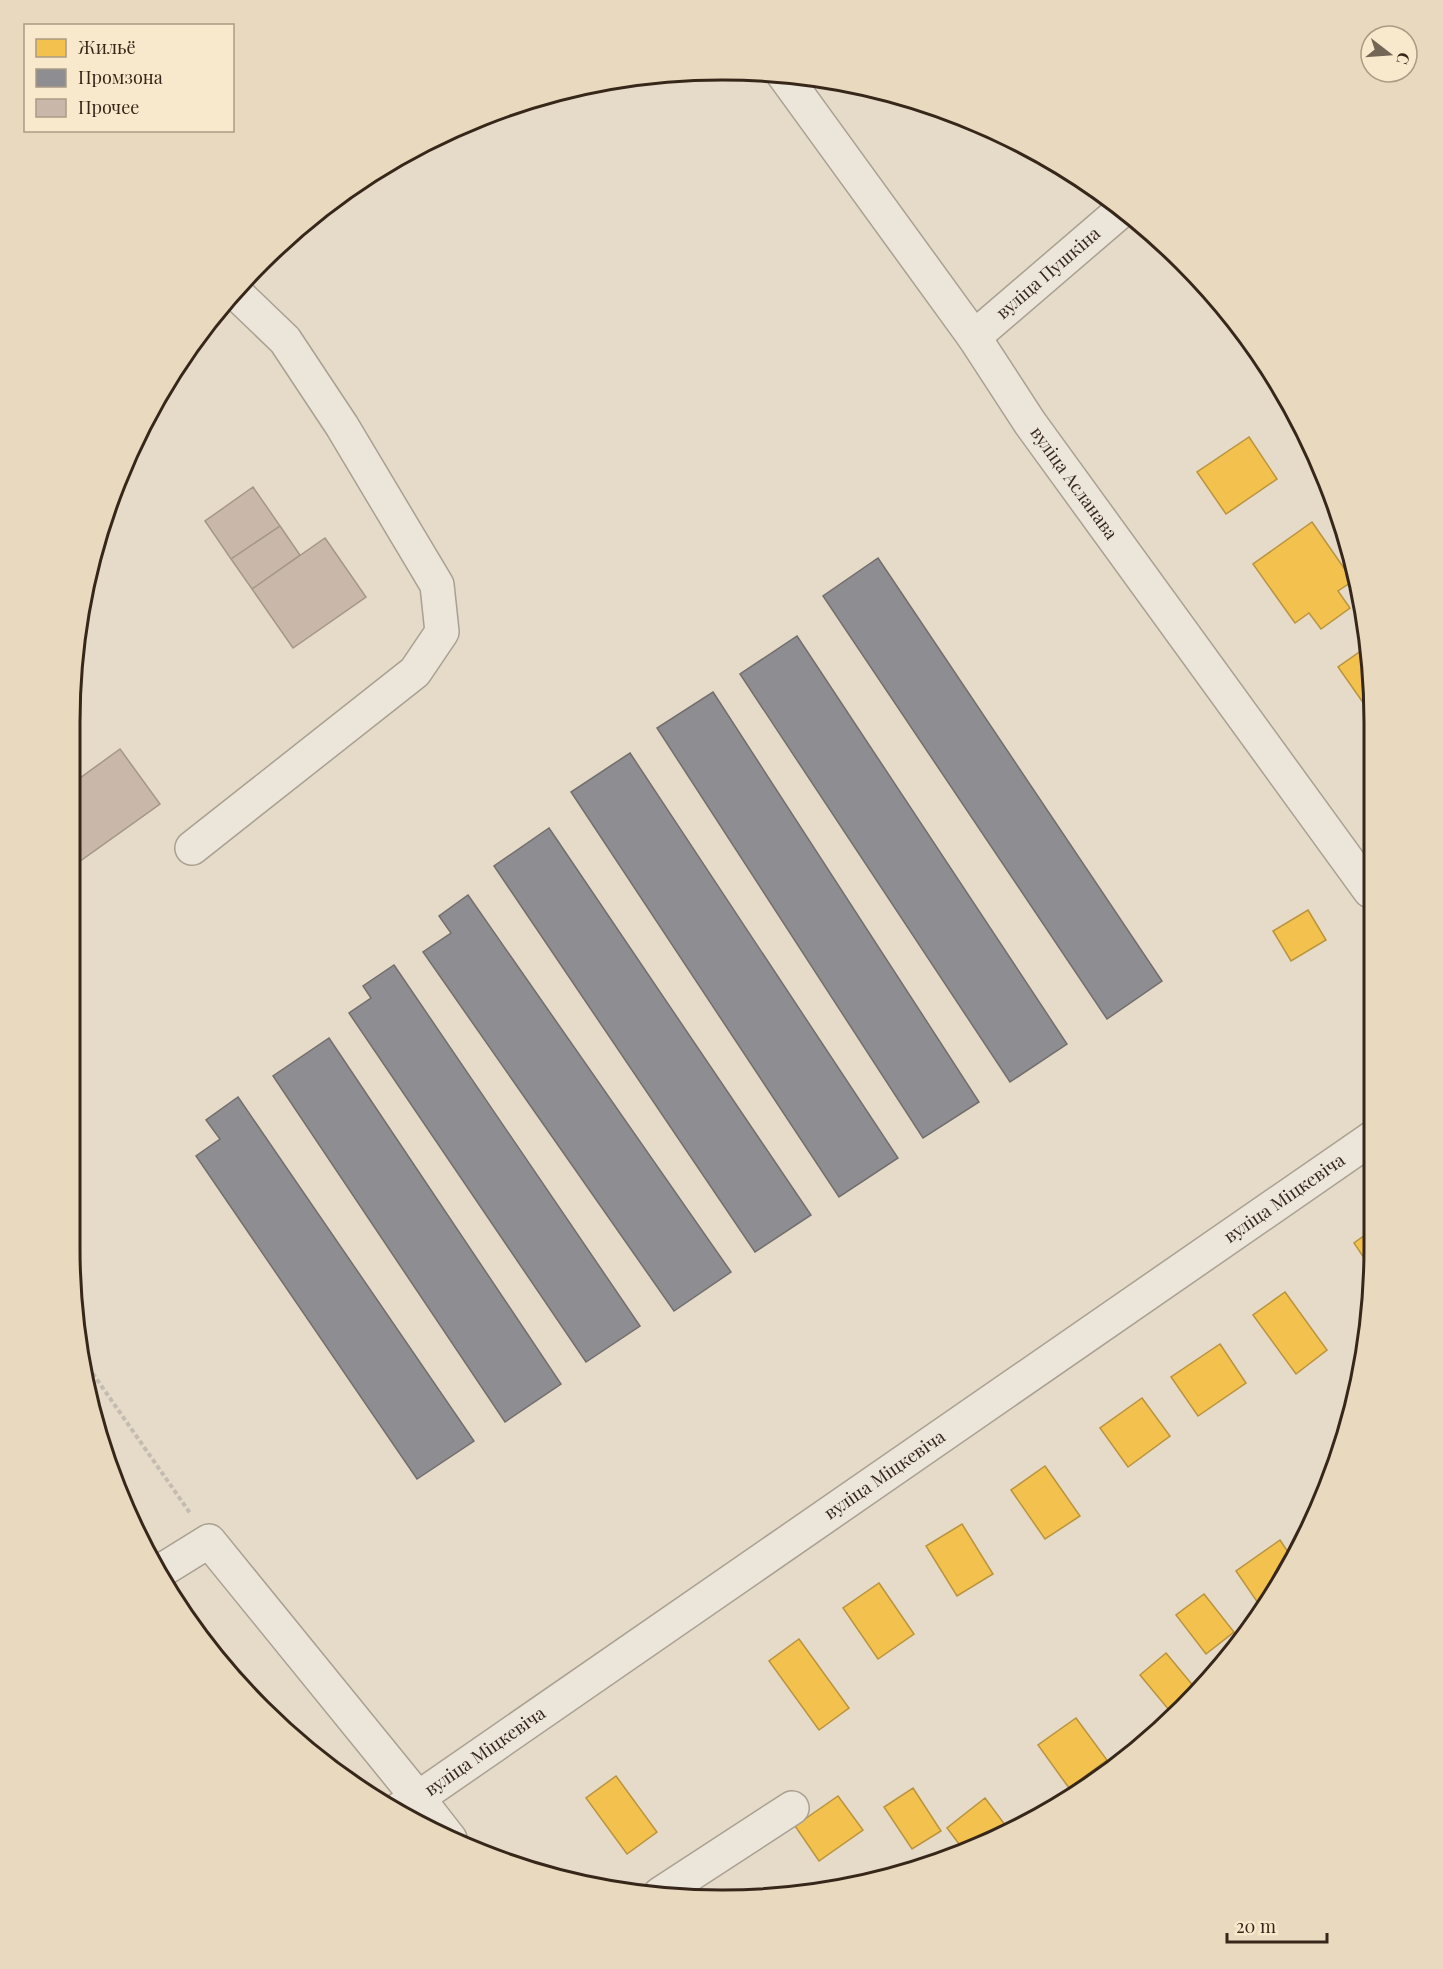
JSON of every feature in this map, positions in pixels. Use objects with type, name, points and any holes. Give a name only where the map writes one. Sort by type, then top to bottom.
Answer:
[{"type":"street","name":"вуліца Асланава","points":[[790,84],[974,337],[1030,423],[1364,883]]},
{"type":"street","name":"вуліца Пушкіна","points":[[974,337],[1116,215]]},
{"type":"street","points":[[192,848],[415,672],[442,632],[437,585],[342,426],[285,340],[240,297]]},
{"type":"street","name":"вуліца Міцкевіча","points":[[408,1804],[1364,1144]]},
{"type":"street","points":[[166,1568],[209,1541],[408,1804]]},
{"type":"street","points":[[671,1887],[792,1809]]},
{"type":"path","points":[[92,1372],[209,1541]]},
{"type":"building: Жильё","points":[[1249,437],[1277,479],[1226,514],[1197,472]]},
{"type":"building: Жильё","points":[[1312,522],[1345,570],[1348,584],[1338,591],[1350,608],[1321,629],[1309,613],[1295,623],[1253,564]]},
{"type":"building: Жильё","points":[[1359,652],[1363,703],[1338,667]]},
{"type":"building: Жильё","points":[[1308,910],[1326,940],[1291,961],[1273,931]]},
{"type":"building: Жильё","points":[[1364,1236],[1364,1257],[1354,1243]]},
{"type":"building: Жильё","points":[[1285,1292],[1327,1350],[1296,1374],[1253,1315]]},
{"type":"building: Жильё","points":[[1220,1344],[1246,1383],[1198,1416],[1171,1377]]},
{"type":"building: Жильё","points":[[1142,1398],[1170,1436],[1128,1467],[1100,1428]]},
{"type":"building: Жильё","points":[[1045,1466],[1080,1516],[1045,1539],[1011,1490]]},
{"type":"building: Жильё","points":[[962,1524],[993,1574],[957,1596],[926,1546]]},
{"type":"building: Жильё","points":[[1280,1540],[1287,1550],[1257,1601],[1236,1571]]},
{"type":"building: Жильё","points":[[879,1583],[914,1634],[878,1659],[843,1608]]},
{"type":"building: Жильё","points":[[1204,1594],[1234,1632],[1206,1654],[1176,1615]]},
{"type":"building: Жильё","points":[[799,1639],[849,1708],[819,1730],[769,1661]]},
{"type":"building: Жильё","points":[[1166,1653],[1192,1684],[1168,1708],[1140,1675]]},
{"type":"building: Жильё","points":[[1076,1718],[1107,1760],[1068,1787],[1038,1745]]},
{"type":"building: Жильё","points":[[616,1776],[657,1832],[627,1854],[586,1798]]},
{"type":"building: Жильё","points":[[913,1788],[941,1831],[912,1849],[884,1807]]},
{"type":"building: Жильё","points":[[838,1796],[863,1830],[819,1861],[795,1826]]},
{"type":"building: Жильё","points":[[985,1798],[1004,1823],[959,1844],[947,1828]]},
{"type":"building: Промзона","points":[[878,558],[1162,981],[1107,1019],[823,596]]},
{"type":"building: Промзона","points":[[797,636],[1067,1044],[1010,1082],[740,674]]},
{"type":"building: Промзона","points":[[713,692],[979,1102],[923,1138],[657,728]]},
{"type":"building: Промзона","points":[[630,753],[898,1158],[839,1197],[571,792]]},
{"type":"building: Промзона","points":[[549,828],[811,1215],[755,1252],[494,866]]},
{"type":"building: Промзона","points":[[468,895],[731,1272],[674,1311],[423,952],[451,933],[439,916]]},
{"type":"building: Промзона","points":[[394,965],[640,1326],[586,1362],[349,1013],[371,998],[363,986]]},
{"type":"building: Промзона","points":[[329,1038],[561,1384],[505,1422],[273,1076]]},
{"type":"building: Промзона","points":[[238,1097],[474,1441],[417,1479],[196,1156],[220,1139],[206,1120]]},
{"type":"building: Прочее","points":[[253,487],[280,526],[231,559],[205,521]]},
{"type":"building: Прочее","points":[[280,526],[300,555],[252,589],[231,559]]},
{"type":"building: Прочее","points":[[325,538],[366,597],[293,648],[252,589]]},
{"type":"building: Прочее","points":[[120,749],[160,804],[80,861],[80,778]]}]
